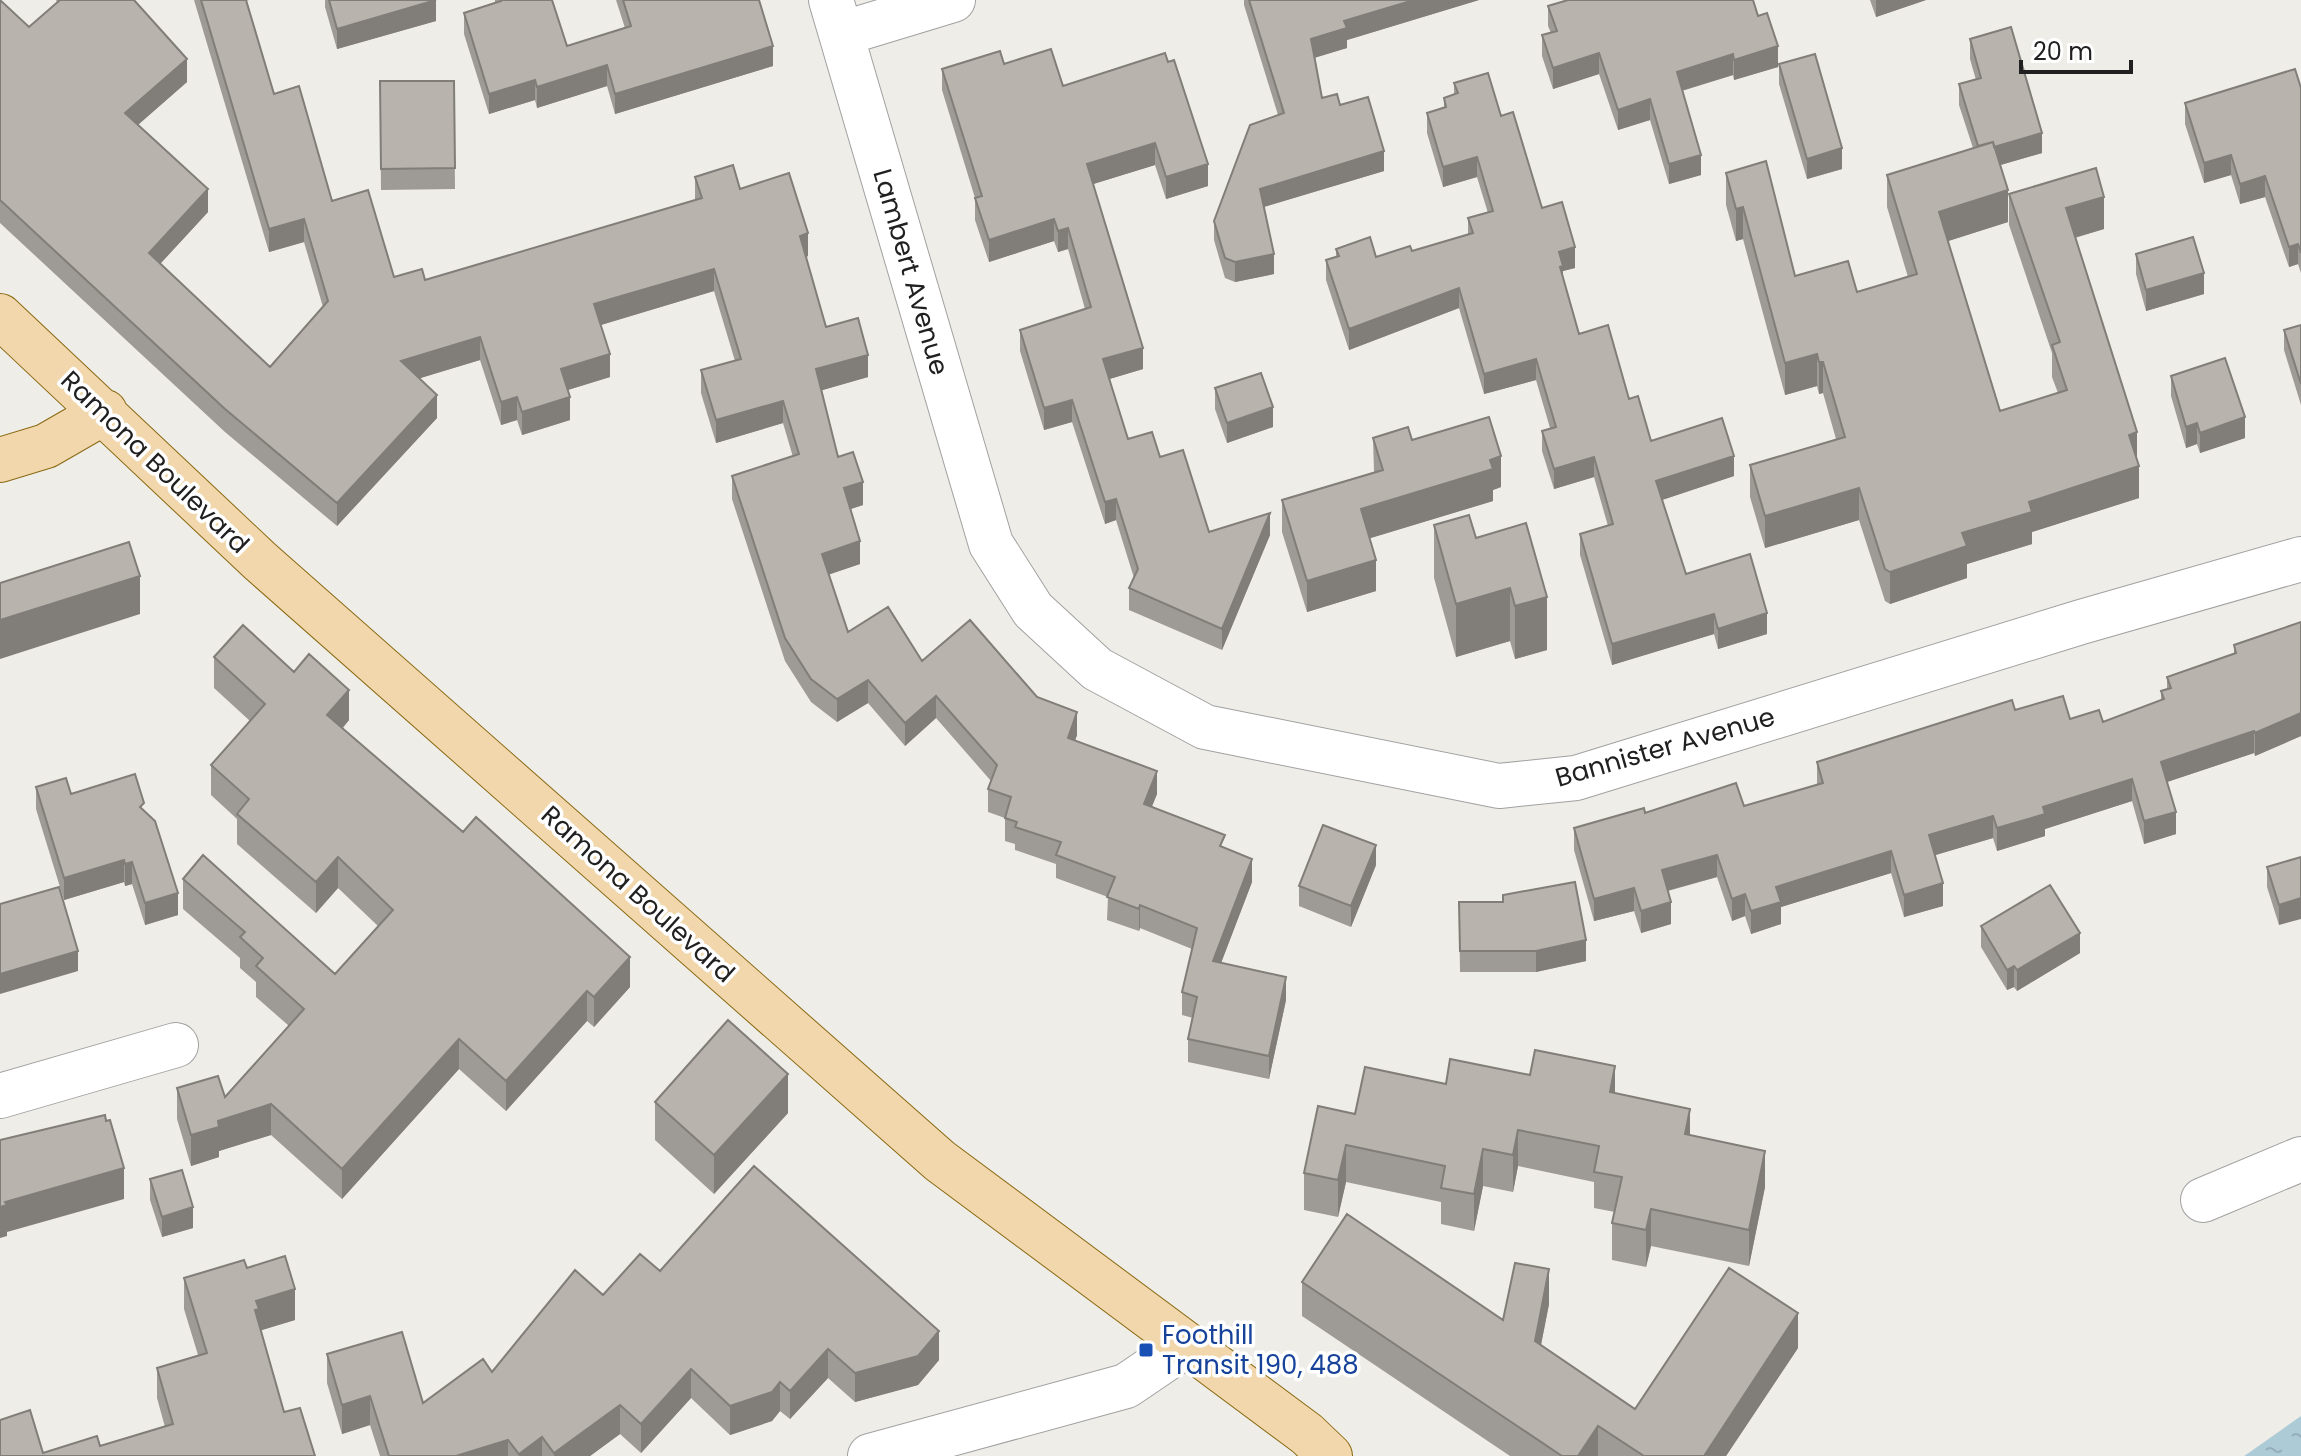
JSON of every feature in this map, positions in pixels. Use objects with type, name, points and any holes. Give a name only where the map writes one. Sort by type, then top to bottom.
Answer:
[{"type":"main road","name":"Ramona Boulevard","points":[[0,316],[260,561],[940,1161],[1318,1445],[1362,1456]]},
{"type":"main road","points":[[0,460],[46,446],[105,412]]},
{"type":"street","points":[[836,17],[953,0]]},
{"type":"street","name":"Lambert Avenue","points":[[836,17],[991,544]]},
{"type":"street","name":"Bannister Avenue","points":[[991,544],[1033,610],[1097,669],[1205,727],[1499,786],[1576,778],[2081,622],[2301,559]]},
{"type":"street","points":[[0,1096],[176,1045]]},
{"type":"street","points":[[2203,1200],[2301,1159]]},
{"type":"street","points":[[870,1456],[1126,1386],[1185,1346]]},
{"type":"water","points":[[2301,1416],[2301,1456],[2244,1456],[2250,1452]]},
{"type":"building","points":[[0,0],[29,27],[60,0],[134,0],[187,59],[125,113],[208,189],[149,253],[270,367],[328,301],[304,219],[269,229],[201,0],[246,0],[274,94],[299,86],[332,201],[368,190],[394,277],[422,269],[425,280],[702,198],[695,177],[733,165],[740,189],[789,173],[808,233],[800,236],[826,327],[858,318],[868,355],[816,369],[838,457],[853,452],[863,482],[844,488],[860,541],[822,554],[848,632],[888,607],[922,661],[970,620],[1037,697],[1077,712],[1068,738],[1157,771],[1144,804],[1225,835],[1220,846],[1252,859],[1213,961],[1286,977],[1269,1056],[1188,1039],[1197,997],[1182,992],[1197,928],[1140,905],[1139,909],[1107,897],[1115,877],[1056,855],[1061,842],[1015,827],[1017,822],[1005,818],[1011,797],[988,789],[997,765],[936,696],[905,723],[868,680],[837,699],[811,679],[785,638],[732,476],[799,454],[783,401],[716,420],[701,370],[741,359],[714,269],[594,304],[610,354],[561,369],[570,397],[522,412],[517,397],[501,402],[480,337],[401,361],[437,395],[337,503],[225,409],[0,200]]},
{"type":"building","points":[[329,0],[436,0],[337,29]]},
{"type":"building","points":[[501,0],[552,0],[567,46],[631,26],[623,0],[759,0],[773,46],[615,94],[607,65],[537,87],[535,80],[489,94],[464,13]]},
{"type":"building","points":[[1249,0],[1414,0],[1344,21],[1347,28],[1311,39],[1322,98],[1337,94],[1340,105],[1368,97],[1384,151],[1260,189],[1274,254],[1235,262],[1225,258],[1214,221],[1250,125],[1284,113]]},
{"type":"building","points":[[1568,0],[1753,0],[1758,16],[1767,13],[1778,46],[1734,60],[1733,54],[1677,72],[1701,155],[1669,164],[1650,99],[1618,110],[1599,53],[1553,68],[1542,35],[1557,31],[1548,6]]},
{"type":"building","points":[[2011,27],[2042,133],[1994,147],[1993,142],[1978,146],[1959,84],[1981,78],[1970,39]]},
{"type":"building","points":[[1051,49],[1063,86],[1165,53],[1168,62],[1174,60],[1208,164],[1166,177],[1155,143],[1087,164],[1143,348],[1103,359],[1128,439],[1152,432],[1160,457],[1183,450],[1209,532],[1270,513],[1222,629],[1129,588],[1138,569],[1116,499],[1105,502],[1072,400],[1044,408],[1020,330],[1091,307],[1068,228],[1058,231],[1054,219],[989,240],[975,198],[982,196],[942,69],[1000,51],[1004,64]]},
{"type":"building","points":[[1815,54],[1842,148],[1807,159],[1779,64]]},
{"type":"building","points":[[2295,69],[2301,88],[2301,253],[2298,244],[2289,247],[2265,176],[2240,184],[2231,155],[2204,163],[2185,103]]},
{"type":"building","points":[[1488,73],[1501,116],[1513,112],[1542,208],[1562,202],[1575,247],[1559,252],[1563,266],[1560,267],[1579,334],[1608,325],[1629,399],[1638,396],[1651,441],[1722,418],[1734,456],[1656,481],[1686,574],[1750,554],[1767,613],[1718,629],[1714,614],[1612,644],[1580,534],[1613,524],[1594,457],[1554,469],[1542,431],[1556,427],[1536,359],[1484,374],[1459,288],[1349,329],[1326,260],[1339,256],[1336,249],[1370,237],[1376,257],[1410,246],[1412,251],[1473,233],[1468,218],[1493,211],[1477,157],[1443,167],[1427,113],[1446,107],[1444,98],[1458,93],[1454,83]]},
{"type":"building","points":[[380,81],[454,81],[455,168],[381,169]]},
{"type":"building","points":[[1993,142],[2008,190],[1939,212],[2000,411],[2067,390],[2052,345],[2060,342],[2009,194],[2096,168],[2104,197],[2066,208],[2137,432],[2129,435],[2139,466],[2029,502],[2032,512],[1962,533],[1967,546],[1890,572],[1885,569],[1859,488],[1765,516],[1750,465],[1845,437],[1823,362],[1819,362],[1817,354],[1785,363],[1743,207],[1736,209],[1726,173],[1766,161],[1795,276],[1848,261],[1857,292],[1917,274],[1887,175]]},
{"type":"building","points":[[2193,237],[2204,273],[2146,290],[2136,254]]},
{"type":"building","points":[[2301,325],[2301,384],[2284,330]]},
{"type":"building","points":[[2225,358],[2245,417],[2200,433],[2197,423],[2186,427],[2171,376]]},
{"type":"building","points":[[1261,373],[1273,407],[1227,423],[1215,388]]},
{"type":"building","points":[[1489,417],[1501,456],[1490,460],[1493,469],[1361,509],[1376,560],[1307,581],[1282,500],[1383,470],[1373,438],[1408,427],[1412,440]]},
{"type":"building","points":[[1469,515],[1476,538],[1526,523],[1547,597],[1515,606],[1510,588],[1456,604],[1434,525]]},
{"type":"building","points":[[129,542],[140,576],[0,620],[0,583]]},
{"type":"building","points":[[2301,622],[2301,713],[2255,733],[2161,762],[2176,812],[2144,821],[2132,779],[2043,807],[2045,814],[1997,828],[1993,816],[1929,835],[1943,883],[1904,895],[1891,851],[1776,887],[1781,902],[1751,911],[1745,894],[1732,899],[1717,855],[1662,870],[1671,902],[1641,911],[1634,888],[1594,899],[1574,828],[1644,808],[1645,813],[1736,783],[1744,806],[1823,783],[1817,762],[2012,700],[2015,710],[2063,696],[2070,719],[2099,710],[2103,722],[2164,699],[2161,691],[2171,688],[2167,677],[2236,653],[2234,645]]},
{"type":"building","points":[[243,625],[294,672],[309,654],[349,690],[327,715],[463,832],[476,817],[630,957],[594,997],[587,991],[506,1081],[459,1039],[342,1169],[271,1104],[218,1121],[219,1127],[191,1135],[177,1088],[218,1076],[225,1097],[304,1009],[256,966],[263,958],[240,937],[245,932],[183,879],[203,855],[335,974],[393,910],[338,857],[316,882],[237,814],[249,799],[211,765],[265,704],[214,657]]},
{"type":"building","points":[[135,774],[144,803],[140,807],[155,821],[178,893],[145,903],[132,862],[125,864],[124,860],[64,878],[36,787],[66,778],[71,794]]},
{"type":"building","points":[[1323,825],[1376,845],[1351,906],[1299,886]]},
{"type":"building","points":[[2301,857],[2301,898],[2279,905],[2267,867]]},
{"type":"building","points":[[1575,882],[1586,940],[1536,951],[1460,951],[1459,902],[1503,902],[1503,895]]},
{"type":"building","points":[[2050,885],[2080,933],[2017,970],[2014,966],[2007,970],[1981,926]]},
{"type":"building","points":[[59,887],[78,951],[0,974],[0,904]]},
{"type":"building","points":[[728,1020],[788,1074],[714,1155],[655,1102]]},
{"type":"building","points":[[1535,1050],[1615,1066],[1610,1092],[1690,1109],[1685,1134],[1765,1151],[1749,1230],[1651,1209],[1646,1230],[1612,1223],[1622,1177],[1594,1172],[1599,1146],[1518,1130],[1513,1155],[1483,1149],[1474,1194],[1441,1188],[1445,1166],[1346,1145],[1338,1180],[1304,1173],[1318,1106],[1355,1114],[1365,1067],[1446,1084],[1450,1059],[1530,1075]]},
{"type":"building","points":[[105,1115],[106,1121],[110,1120],[124,1168],[5,1202],[7,1205],[0,1207],[0,1140]]},
{"type":"building","points":[[754,1166],[939,1331],[918,1356],[855,1373],[828,1349],[790,1391],[780,1382],[772,1392],[730,1406],[691,1369],[641,1424],[620,1405],[554,1453],[542,1437],[519,1454],[508,1440],[456,1456],[389,1456],[370,1396],[342,1405],[327,1354],[402,1332],[423,1403],[483,1359],[492,1372],[575,1270],[603,1295],[640,1254],[660,1271]]},
{"type":"building","points":[[182,1170],[193,1207],[162,1217],[150,1179]]},
{"type":"building","points":[[1347,1214],[1503,1320],[1515,1263],[1549,1269],[1535,1341],[1635,1409],[1729,1268],[1798,1313],[1704,1456],[1644,1456],[1598,1426],[1578,1456],[1562,1456],[1302,1282]]},
{"type":"building","points":[[285,1256],[295,1289],[256,1301],[259,1309],[255,1310],[284,1412],[300,1408],[315,1456],[0,1456],[0,1420],[30,1410],[43,1453],[97,1436],[100,1446],[173,1424],[157,1368],[207,1353],[184,1278],[244,1260],[247,1268]]},
{"type":"place","name":"Foothill Transit 190, 488","points":[[1146,1350]]}]
